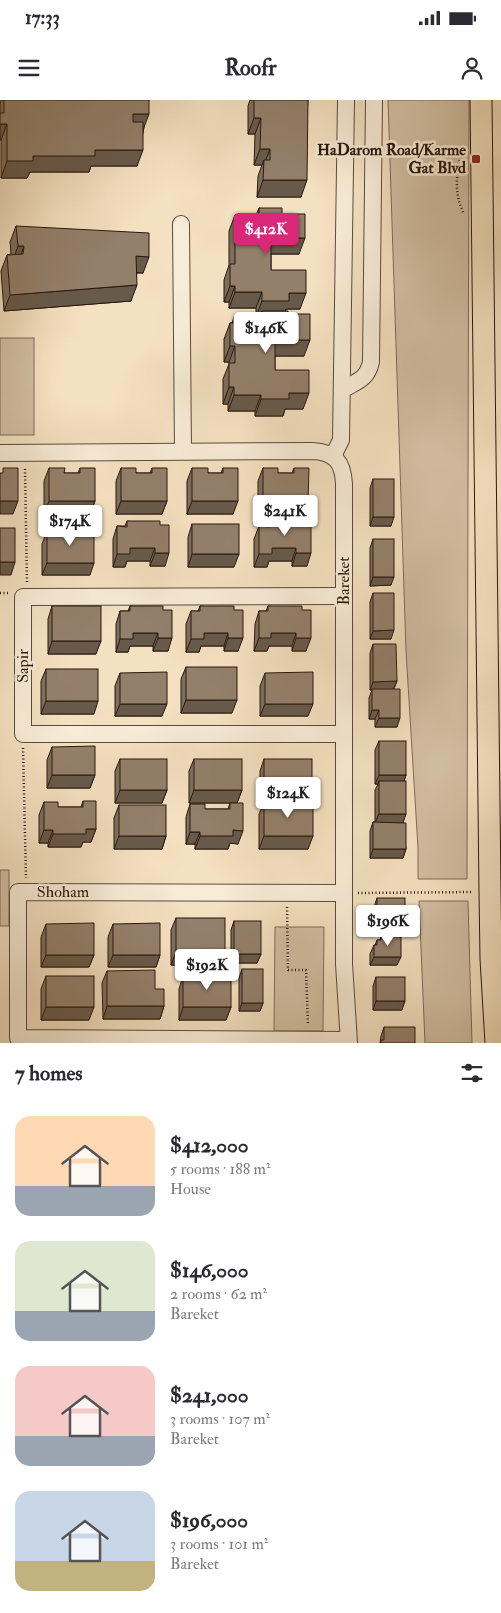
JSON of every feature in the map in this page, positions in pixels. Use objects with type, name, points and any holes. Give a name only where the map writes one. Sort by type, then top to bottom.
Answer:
[{"type":"main road","points":[[481,100],[490,892],[496,1043]]},
{"type":"street","points":[[0,453],[312,451],[324,452],[333,456],[341,440],[346,100]]},
{"type":"street","points":[[342,390],[366,376],[371,362],[374,100]]},
{"type":"street","points":[[181,224],[183,452]]},
{"type":"street","name":"Bareket","points":[[333,456],[342,467],[344,478],[344,983],[348,1042]]},
{"type":"street","points":[[28,597],[344,596]]},
{"type":"street","name":"Sapir","points":[[23,734],[23,597],[28,597]]},
{"type":"street","points":[[23,734],[344,734]]},
{"type":"street","name":"Shoham","points":[[344,893],[18,892],[18,1038],[308,1040],[348,1042]]},
{"type":"path","points":[[25,452],[28,597]]},
{"type":"path","points":[[23,734],[27,892]]},
{"type":"path","points":[[344,893],[490,892]]},
{"type":"path","points":[[287,893],[288,970],[306,970],[308,1040]]},
{"type":"shaded area","points":[[388,100],[469,100],[467,879],[418,879],[418,848],[406,651]]},
{"type":"shaded area","points":[[0,338],[34,338],[34,435],[0,435]]},
{"type":"shaded area","points":[[0,870],[9,870],[9,926],[0,926]]},
{"type":"shaded area","points":[[419,901],[468,901],[472,1043],[425,1043]]},
{"type":"shaded area","points":[[275,927],[324,927],[323,1031],[274,1031]]},
{"type":"building","points":[[4,100],[149,100],[149,114],[133,114],[133,122],[143,122],[143,150],[95,150],[95,156],[33,156],[33,161],[7,161],[7,124],[0,124],[0,113],[4,113]]},
{"type":"building","points":[[254,100],[308,100],[307,180],[263,180],[264,160],[270,160],[270,149],[260,149],[261,118],[254,118]]},
{"type":"building","points":[[259,208],[282,208],[282,214],[305,214],[305,238],[271,238],[271,270],[306,270],[306,293],[289,293],[289,301],[262,301],[262,292],[235,292],[235,286],[230,286],[230,264],[235,264],[235,215],[259,215]]},
{"type":"building","points":[[16,226],[149,233],[149,257],[136,256],[137,285],[10,295],[7,255],[23,254],[24,246],[18,246]]},
{"type":"building","points":[[262,311],[288,311],[288,314],[310,314],[310,340],[275,340],[275,370],[309,370],[309,393],[289,393],[289,399],[261,399],[261,395],[234,395],[234,387],[229,387],[229,363],[235,363],[235,346],[230,346],[230,323],[235,323],[235,314],[262,314]]},
{"type":"building","points":[[3,468],[18,468],[18,501],[0,501],[0,473],[3,473]]},
{"type":"building","points":[[49,468],[65,468],[64,473],[80,473],[80,468],[95,468],[95,501],[49,501]]},
{"type":"building","points":[[121,468],[136,468],[136,473],[152,473],[152,468],[167,468],[167,501],[121,501]]},
{"type":"building","points":[[192,468],[208,468],[208,473],[223,473],[223,468],[238,468],[238,501],[192,501]]},
{"type":"building","points":[[263,468],[278,468],[278,473],[294,473],[294,468],[309,468],[308,501],[263,501]]},
{"type":"building","points":[[373,479],[394,479],[394,517],[373,517]]},
{"type":"building","points":[[127,521],[160,521],[160,525],[169,525],[169,553],[155,553],[155,548],[130,548],[130,554],[117,554],[117,526],[127,527]]},
{"type":"building","points":[[269,521],[302,521],[302,525],[311,525],[311,553],[296,553],[296,548],[272,548],[272,554],[259,554],[259,526],[269,527]]},
{"type":"building","points":[[192,524],[239,524],[239,554],[192,554]]},
{"type":"building","points":[[0,528],[15,528],[15,562],[0,562]]},
{"type":"building","points":[[47,531],[94,531],[94,563],[47,563]]},
{"type":"building","points":[[373,539],[394,539],[394,577],[373,577]]},
{"type":"building","points":[[373,593],[394,593],[394,630],[373,631]]},
{"type":"building","points":[[52,606],[101,606],[101,641],[52,641]]},
{"type":"building","points":[[130,606],[163,606],[163,610],[172,610],[172,638],[158,638],[158,633],[133,633],[133,639],[120,639],[120,611],[130,611]]},
{"type":"building","points":[[200,606],[234,606],[234,610],[243,610],[243,638],[228,638],[228,633],[204,633],[204,639],[191,639],[191,611],[200,611]]},
{"type":"building","points":[[268,606],[302,606],[302,610],[311,610],[311,638],[296,638],[296,633],[271,633],[271,638],[259,638],[259,611],[268,611]]},
{"type":"building","points":[[373,644],[396,644],[397,681],[373,682]]},
{"type":"building","points":[[186,667],[237,667],[237,700],[186,700]]},
{"type":"building","points":[[46,669],[98,669],[98,701],[46,701]]},
{"type":"building","points":[[167,672],[167,704],[120,704],[120,673]]},
{"type":"building","points":[[313,672],[313,704],[265,704],[265,673]]},
{"type":"building","points":[[372,689],[400,689],[400,718],[379,718],[379,710],[372,710]]},
{"type":"building","points":[[379,741],[406,741],[406,775],[379,775]]},
{"type":"building","points":[[95,746],[95,775],[52,775],[52,747]]},
{"type":"building","points":[[120,759],[167,759],[167,790],[120,790]]},
{"type":"building","points":[[194,759],[242,759],[242,790],[194,790]]},
{"type":"building","points":[[264,759],[312,759],[312,790],[264,790]]},
{"type":"building","points":[[379,781],[406,781],[406,814],[379,814]]},
{"type":"building","points":[[83,801],[96,801],[96,829],[86,829],[86,834],[53,834],[53,830],[44,830],[44,802],[58,802],[58,807],[83,807]]},
{"type":"building","points":[[264,802],[313,802],[313,836],[264,836]]},
{"type":"building","points":[[230,803],[243,803],[243,831],[233,830],[233,836],[200,836],[200,832],[190,832],[190,804],[205,804],[205,809],[230,809]]},
{"type":"building","points":[[119,805],[166,805],[166,836],[119,836]]},
{"type":"building","points":[[373,822],[406,823],[406,849],[373,849]]},
{"type":"building","points":[[377,898],[405,898],[405,927],[377,927]]},
{"type":"building","points":[[176,918],[225,918],[225,952],[176,952]]},
{"type":"building","points":[[234,921],[261,921],[261,954],[234,954]]},
{"type":"building","points":[[94,923],[94,955],[46,955],[46,924]]},
{"type":"building","points":[[160,923],[160,955],[113,955],[113,924]]},
{"type":"building","points":[[381,936],[401,937],[401,957],[374,957],[374,945],[377,945],[377,940],[381,940]]},
{"type":"building","points":[[242,969],[263,969],[263,1003],[242,1003]]},
{"type":"building","points":[[155,970],[155,989],[164,989],[164,1006],[107,1006],[107,971]]},
{"type":"building","points":[[46,976],[94,976],[94,1007],[46,1007]]},
{"type":"building","points":[[183,976],[231,976],[231,1007],[183,1007]]},
{"type":"building","points":[[376,977],[405,977],[405,1001],[376,1001]]},
{"type":"building","points":[[384,1027],[415,1027],[415,1043],[381,1043],[381,1040],[384,1040]]},
{"type":"place","name":"HaDarom Road/Karme Gat Blvd","points":[[476,159]]}]
